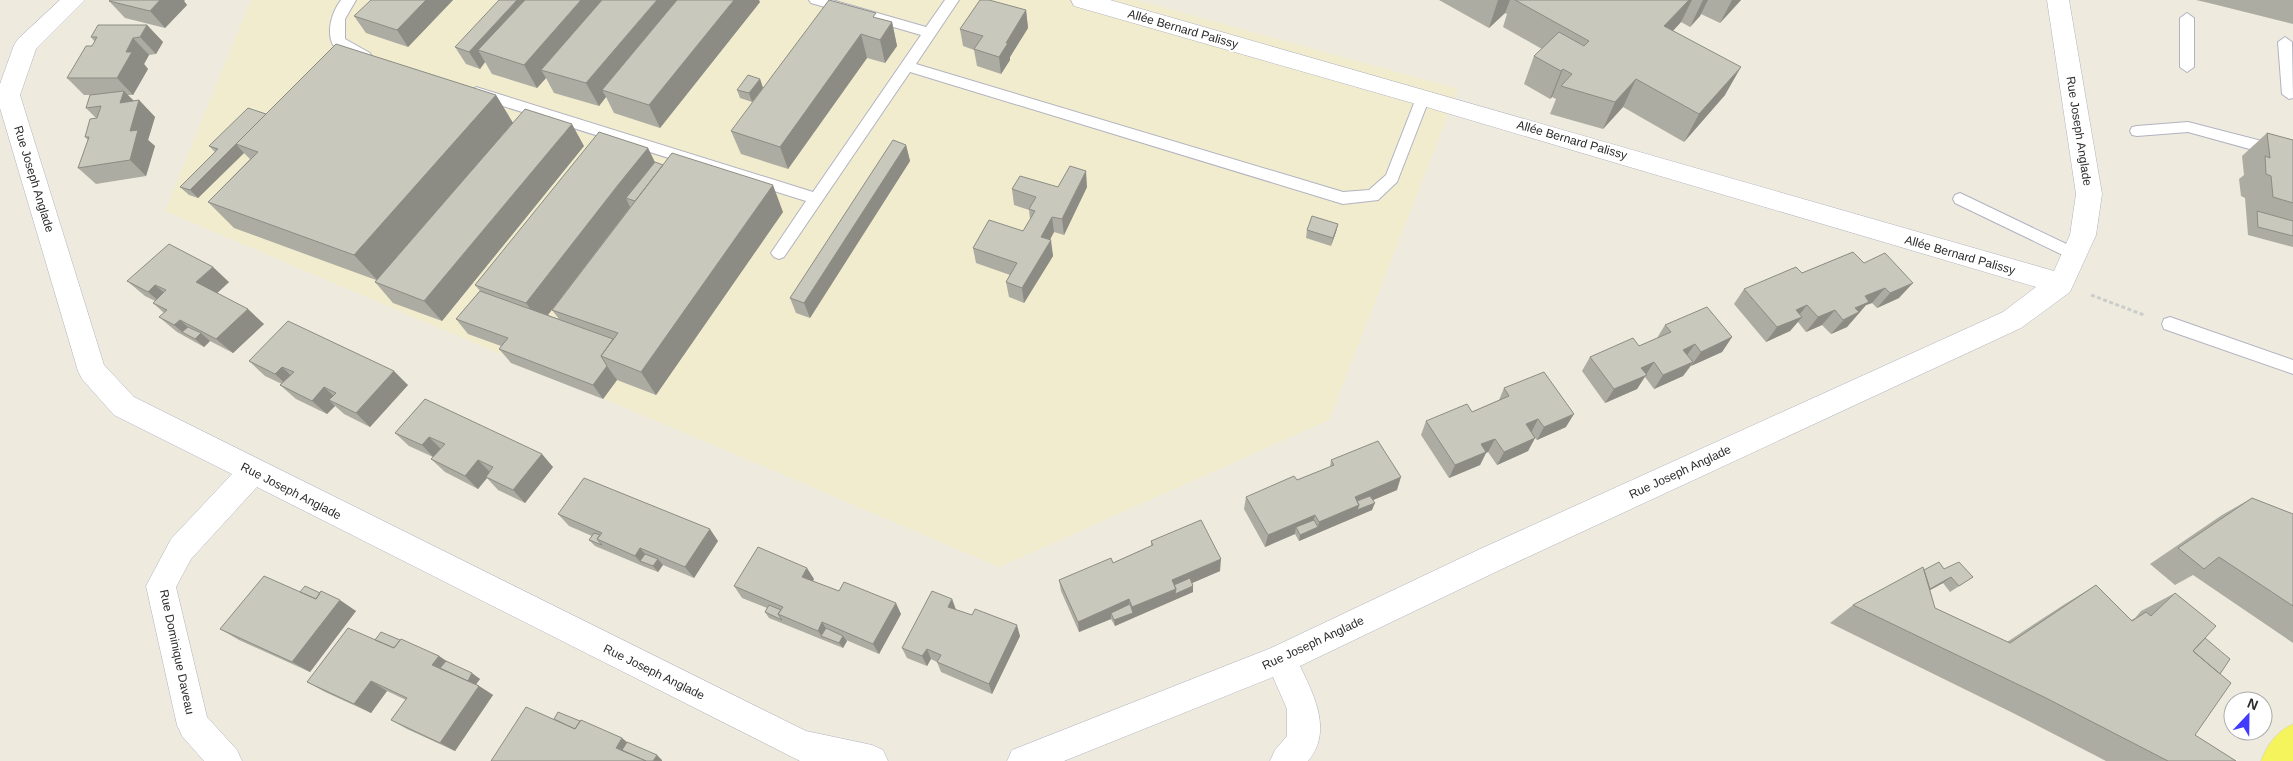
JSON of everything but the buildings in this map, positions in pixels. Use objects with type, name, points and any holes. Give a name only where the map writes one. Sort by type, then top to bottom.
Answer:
[{"type":"main road","points":[[2277,761],[2293,740]]},
{"type":"street","name":"Rue Joseph Anglade","points":[[74,0],[26,45],[8,95],[92,371],[124,406],[252,472],[802,746],[872,761]]},
{"type":"street","name":"Allée Bernard Palissy","points":[[1082,0],[1423,96],[2061,284]]},
{"type":"street","name":"Rue Joseph Anglade","points":[[1023,761],[1281,659],[1491,558],[2012,320],[2061,284],[2083,235],[2089,194],[2058,0]]},
{"type":"street","name":"Rue Dominique Daveau","points":[[226,761],[193,725],[161,586],[182,549],[252,472]]},
{"type":"street","points":[[1281,659],[1303,708],[1303,742],[1286,761]]},
{"type":"lane","points":[[350,0],[342,7],[336,25],[338,42],[355,59],[378,61]]},
{"type":"lane","points":[[816,0],[929,32]]},
{"type":"lane","points":[[779,253],[952,0]]},
{"type":"lane","points":[[2187,18],[2187,67]]},
{"type":"lane","points":[[2285,42],[2289,94]]},
{"type":"lane","points":[[907,66],[1343,198],[1373,196],[1392,178],[1423,96]]},
{"type":"lane","points":[[463,88],[816,198]]},
{"type":"lane","points":[[2137,131],[2188,128],[2293,155]]},
{"type":"lane","points":[[1960,199],[2074,254]]},
{"type":"lane","points":[[2170,324],[2293,367]]},
{"type":"path","points":[[2061,284],[2170,324]]},
{"type":"shaded area","points":[[251,0],[1136,0],[1458,89],[1329,420],[999,567],[165,211]]}]
